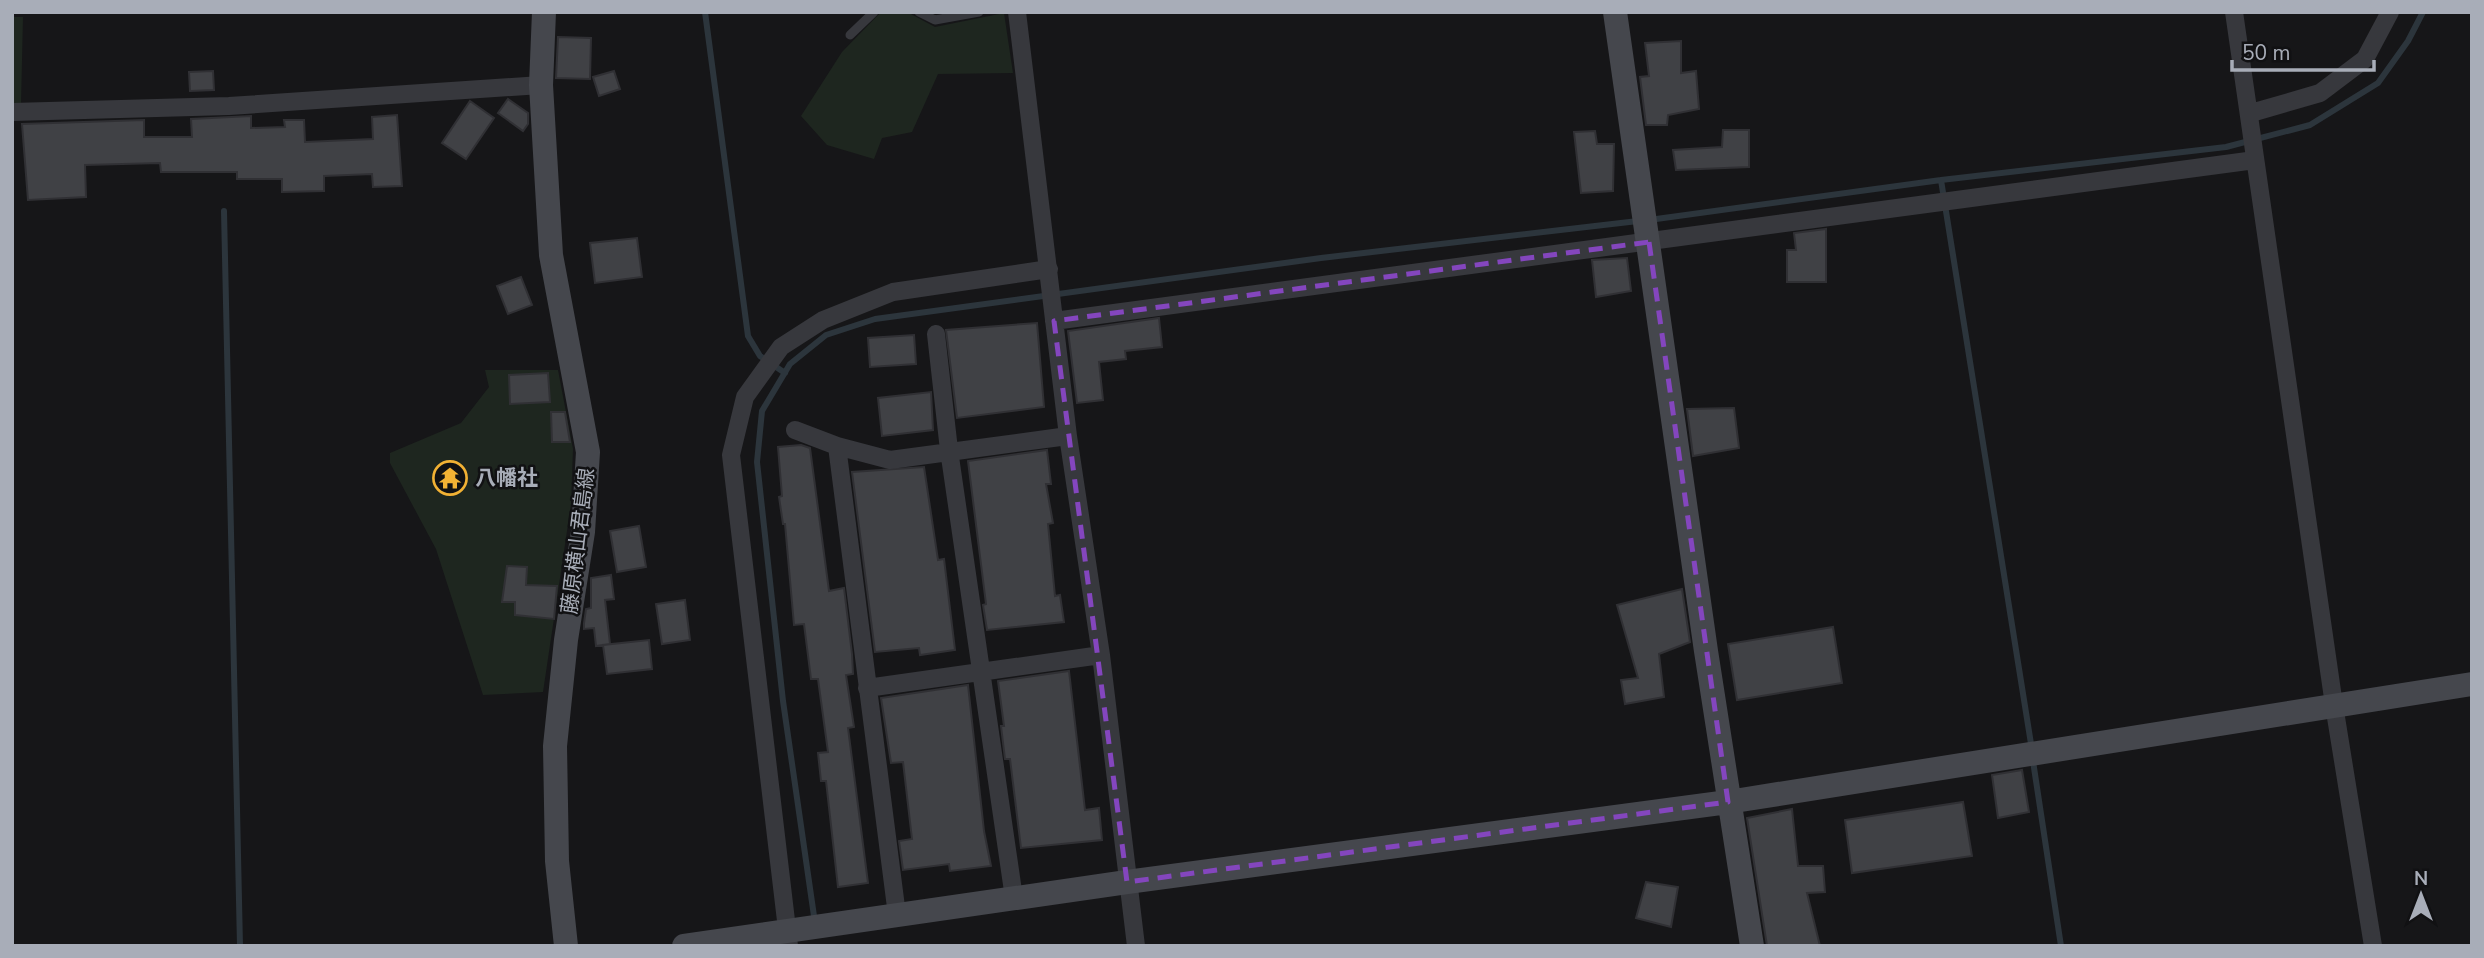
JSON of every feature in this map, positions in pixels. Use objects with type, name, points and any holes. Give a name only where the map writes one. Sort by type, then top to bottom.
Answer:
[{"type":"street","name":"藤原横山君島線","points":[[544,12],[541,85],[551,255],[588,452],[583,532],[555,746],[557,861],[566,946]]},
{"type":"street","points":[[1017,12],[1068,436],[1101,655],[1136,946]]},
{"type":"street","points":[[1615,12],[1728,802],[1752,946]]},
{"type":"street","points":[[2235,12],[2334,705],[2373,946]]},
{"type":"street","points":[[2251,113],[2319,93],[2365,60],[2390,12]]},
{"type":"street","points":[[12,112],[229,106],[541,85]]},
{"type":"street","points":[[1054,316],[1648,242],[2255,160]]},
{"type":"street","points":[[787,938],[731,455],[745,397],[781,346],[823,320],[893,292],[1049,269]]},
{"type":"street","points":[[936,334],[949,450],[1014,898]]},
{"type":"street","points":[[795,430],[837,446],[890,460],[1068,436]]},
{"type":"street","points":[[837,446],[897,915]]},
{"type":"street","points":[[866,688],[1101,655]]},
{"type":"street","points":[[684,946],[787,938],[852,921],[1728,802],[2472,684]]},
{"type":"lane","points":[[850,35],[874,12]]},
{"type":"lane","points":[[919,12],[935,20],[979,12]]},
{"type":"highlighted area","points":[[1649,242],[1728,802],[1127,882],[1054,321]]},
{"type":"shaded area","points":[[881,12],[907,12],[935,27],[1004,13],[1013,73],[938,74],[912,132],[882,138],[874,159],[827,145],[801,116],[842,52]]},
{"type":"shaded area","points":[[12,17],[23,17],[21,104],[12,104]]},
{"type":"shaded area","points":[[485,370],[558,370],[573,449],[571,504],[543,692],[483,695],[436,549],[390,463],[390,453],[461,423],[489,387]]},
{"type":"building","points":[[558,37],[591,38],[590,79],[556,78]]},
{"type":"building","points":[[1681,41],[1681,73],[1696,71],[1699,109],[1668,115],[1667,125],[1646,125],[1640,77],[1649,76],[1645,43]]},
{"type":"building","points":[[213,71],[214,90],[190,91],[189,72]]},
{"type":"building","points":[[614,71],[620,89],[599,96],[593,77]]},
{"type":"building","points":[[508,99],[528,113],[528,124],[523,131],[498,113]]},
{"type":"building","points":[[470,101],[494,118],[466,159],[442,143]]},
{"type":"building","points":[[397,115],[402,186],[373,187],[372,174],[324,176],[324,191],[282,192],[282,179],[237,179],[237,172],[161,172],[160,163],[85,165],[86,197],[28,200],[22,124],[144,120],[144,137],[192,137],[191,119],[251,116],[251,128],[285,127],[284,120],[304,120],[305,142],[373,139],[372,117]]},
{"type":"building","points":[[1723,130],[1749,130],[1749,167],[1676,170],[1673,150],[1722,147]]},
{"type":"building","points":[[1595,131],[1597,144],[1614,144],[1613,191],[1581,193],[1574,132]]},
{"type":"building","points":[[1826,229],[1826,282],[1787,282],[1787,250],[1796,250],[1794,233]]},
{"type":"building","points":[[637,238],[642,277],[595,283],[590,243]]},
{"type":"building","points":[[1627,258],[1631,291],[1596,297],[1592,260]]},
{"type":"building","points":[[521,277],[532,305],[508,314],[497,286]]},
{"type":"building","points":[[1159,318],[1162,347],[1125,351],[1126,359],[1099,362],[1103,400],[1077,403],[1068,331]]},
{"type":"building","points":[[1037,323],[1044,407],[957,418],[946,330]]},
{"type":"building","points":[[914,335],[916,364],[870,367],[868,338]]},
{"type":"building","points":[[548,373],[550,402],[510,404],[509,375]]},
{"type":"building","points":[[931,392],[933,430],[882,436],[878,398]]},
{"type":"building","points":[[1734,408],[1739,448],[1693,456],[1687,409]]},
{"type":"building","points":[[551,412],[565,412],[570,442],[552,442]]},
{"type":"building","points":[[801,445],[810,448],[829,591],[844,588],[852,654],[853,674],[846,675],[854,727],[848,728],[868,883],[838,887],[826,781],[821,781],[818,753],[828,752],[818,679],[811,679],[804,624],[794,625],[785,524],[779,497],[782,496],[778,447]]},
{"type":"building","points":[[1047,450],[1051,484],[1046,484],[1053,523],[1048,524],[1055,596],[1060,595],[1064,622],[987,630],[968,461]]},
{"type":"building","points":[[924,467],[938,560],[944,559],[955,650],[920,655],[919,648],[875,652],[852,472]]},
{"type":"building","points":[[639,526],[646,567],[617,572],[610,531]]},
{"type":"building","points":[[507,566],[527,567],[526,585],[557,586],[554,619],[515,615],[515,602],[502,602]]},
{"type":"building","points":[[611,575],[614,599],[605,600],[610,644],[596,646],[594,628],[584,629],[586,609],[591,608],[591,578]]},
{"type":"building","points":[[1682,589],[1690,642],[1659,654],[1664,697],[1625,704],[1621,680],[1638,678],[1617,605]]},
{"type":"building","points":[[685,600],[690,640],[662,644],[656,604]]},
{"type":"building","points":[[1833,627],[1842,683],[1737,700],[1728,644]]},
{"type":"building","points":[[649,640],[652,669],[607,674],[603,645]]},
{"type":"building","points":[[1069,671],[1085,810],[1099,808],[1102,840],[1021,848],[1010,759],[1005,759],[998,681]]},
{"type":"building","points":[[968,685],[984,831],[991,866],[950,871],[949,864],[903,870],[899,841],[912,839],[903,762],[891,763],[881,698]]},
{"type":"building","points":[[2022,770],[2029,812],[1998,818],[1992,775]]},
{"type":"building","points":[[1963,802],[1972,856],[1852,873],[1845,820]]},
{"type":"building","points":[[1792,809],[1798,866],[1823,866],[1825,892],[1807,893],[1820,946],[1767,946],[1747,818]]},
{"type":"building","points":[[1646,882],[1678,887],[1671,927],[1636,918]]},
{"type":"waterway","points":[[705,12],[748,336],[760,356],[785,373]]},
{"type":"waterway","points":[[2032,750],[1941,180],[2226,147],[2310,125],[2378,83],[2408,41],[2423,12]]},
{"type":"waterway","points":[[1649,220],[1941,180]]},
{"type":"waterway","points":[[224,211],[240,946]]},
{"type":"waterway","points":[[815,923],[783,701],[757,462],[762,411],[790,364],[826,335],[875,319],[1321,258],[1638,221]]},
{"type":"waterway","points":[[2033,761],[2061,946]]},
{"type":"place","name":"八幡社","points":[[450,478]]}]
